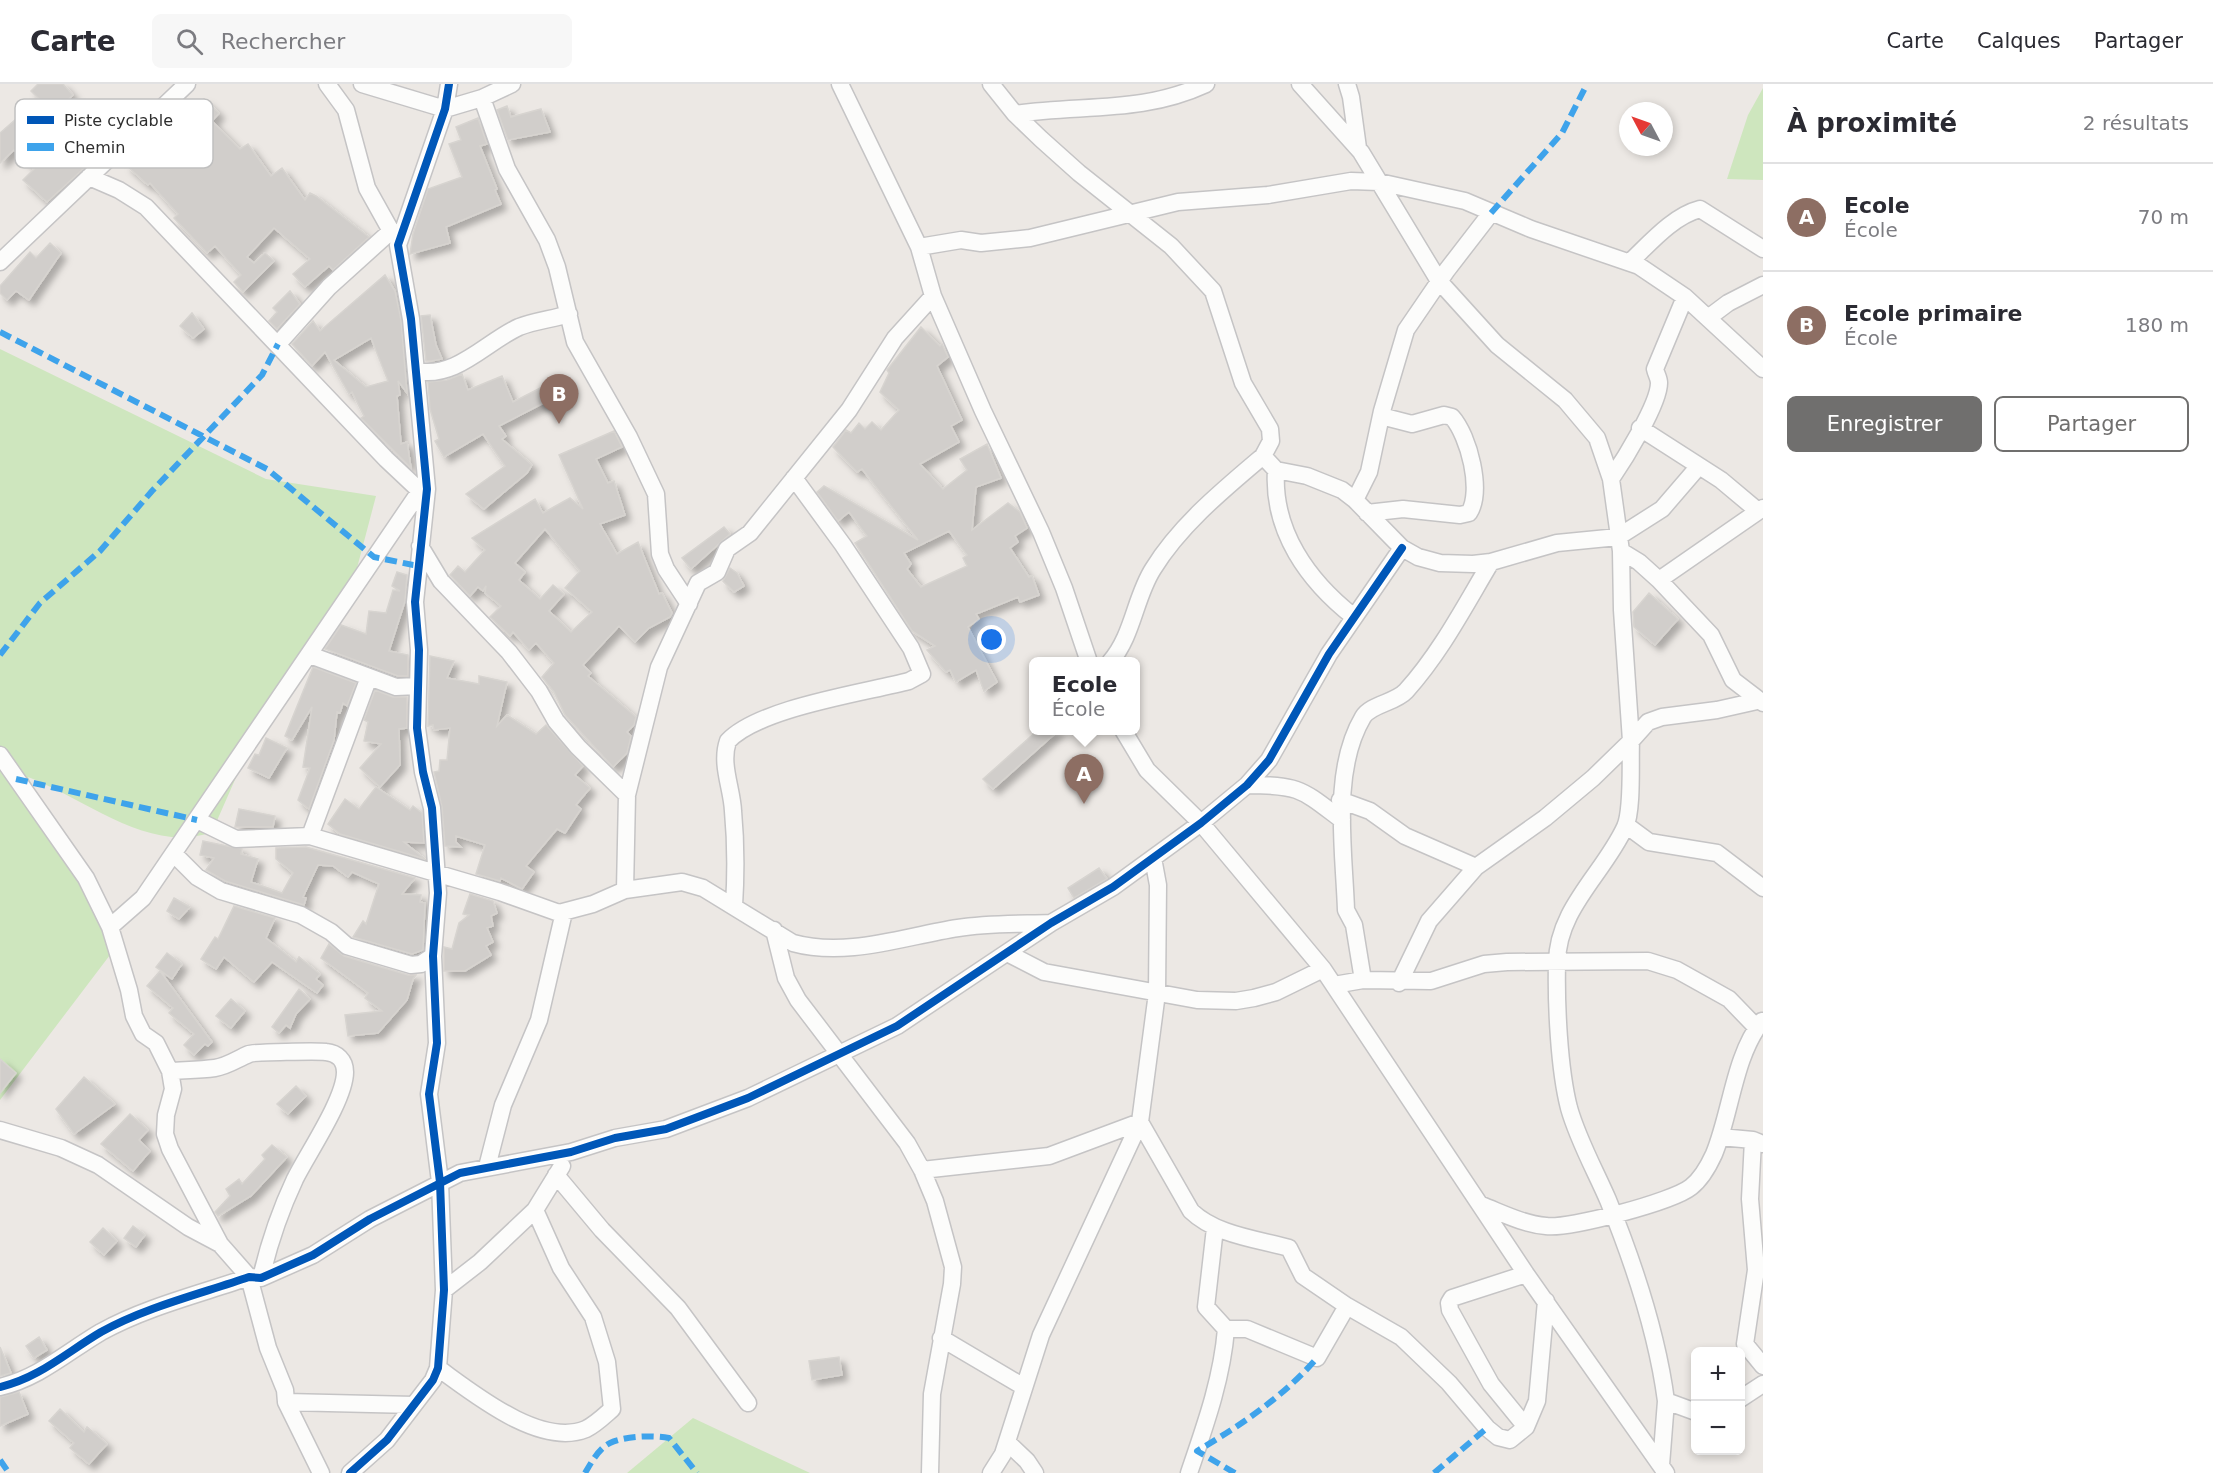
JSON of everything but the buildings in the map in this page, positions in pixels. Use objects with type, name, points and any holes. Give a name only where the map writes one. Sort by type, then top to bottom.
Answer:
[{"type":"street","points":[[172,99],[188,84]]},
{"type":"street","points":[[327,84],[346,110],[367,188],[394,238],[417,371],[424,490],[416,602],[419,650],[417,728],[423,772],[432,808],[438,875],[433,956],[437,1043],[429,1094],[440,1182],[444,1290],[438,1368],[433,1380],[387,1440],[350,1473]]},
{"type":"street","points":[[362,84],[445,109],[482,98],[512,84]]},
{"type":"street","points":[[278,344],[329,287],[394,238],[445,109],[449,84]]},
{"type":"street","points":[[840,84],[919,247],[933,296],[983,411],[1041,532],[1064,588],[1087,657]]},
{"type":"street","points":[[991,84],[1015,114],[1079,173],[1171,246],[1213,291],[1243,383],[1270,429],[1271,441],[1263,456],[1174,539],[1152,570],[1129,627],[1113,657]]},
{"type":"street","points":[[1015,114],[1050,109],[1102,109],[1162,101],[1206,84]]},
{"type":"street","points":[[1300,84],[1358,149],[1439,281],[1497,345],[1565,400],[1598,438],[1611,479],[1619,544],[1631,741],[1626,825],[1607,860],[1573,907],[1563,932],[1557,962],[1560,1036],[1569,1108],[1613,1215],[1644,1301],[1666,1401],[1664,1469]]},
{"type":"street","points":[[1347,84],[1358,149]]},
{"type":"street","points":[[482,98],[507,169],[547,240],[575,342],[629,437],[656,494],[660,554],[666,569],[689,604]]},
{"type":"street","points":[[0,262],[99,168]]},
{"type":"street","points":[[89,177],[119,190],[146,207],[386,459],[424,490]]},
{"type":"street","points":[[919,247],[961,240],[981,243],[1030,238],[1178,202],[1268,195],[1351,181],[1379,182],[1465,201],[1491,213],[1630,262],[1663,280],[1685,297],[1763,369]]},
{"type":"street","points":[[1630,262],[1655,238],[1690,213],[1700,209],[1763,249]]},
{"type":"street","points":[[1356,500],[1369,472],[1381,416],[1406,330],[1439,281],[1491,213]]},
{"type":"street","points":[[1708,318],[1728,303],[1763,285]]},
{"type":"street","points":[[625,890],[627,795],[659,667],[698,583],[717,572],[728,549],[750,533],[849,410],[895,338],[933,296]]},
{"type":"street","points":[[1611,479],[1625,458],[1659,383],[1654,369],[1685,297]]},
{"type":"street","points":[[417,371],[430,373],[462,362],[519,327],[569,314]]},
{"type":"street","points":[[1367,513],[1403,509],[1460,515],[1469,513],[1475,503],[1476,490],[1471,459],[1452,417],[1444,415],[1412,424],[1381,416]]},
{"type":"street","points":[[1640,428],[1721,480],[1760,510],[1659,580]]},
{"type":"street","points":[[1263,456],[1276,470],[1327,482],[1356,500],[1402,548],[1418,558],[1440,563],[1491,562],[1557,543],[1619,544],[1662,509],[1699,466]]},
{"type":"street","points":[[1276,470],[1277,507],[1287,535],[1317,585],[1354,617]]},
{"type":"street","points":[[734,906],[736,864],[733,808],[725,760],[728,741],[758,721],[788,711],[909,681],[922,674],[911,648],[843,545],[794,478]]},
{"type":"street","points":[[110,927],[143,898],[424,490]]},
{"type":"street","points":[[1619,544],[1659,580],[1711,634],[1733,680],[1760,702]]},
{"type":"street","points":[[420,546],[441,581],[509,651],[539,691],[556,721],[578,747],[627,795]]},
{"type":"street","points":[[0,1387],[21,1382],[101,1332],[134,1317],[255,1277],[313,1255],[370,1219],[460,1173],[571,1152],[615,1138],[666,1129],[748,1098],[897,1026],[1009,954],[1051,923],[1113,887],[1201,823],[1247,785],[1269,760],[1329,654],[1402,548]]},
{"type":"street","points":[[1363,980],[1354,925],[1346,910],[1340,801],[1348,757],[1364,716],[1404,694],[1440,650],[1491,562]]},
{"type":"street","points":[[310,656],[396,687],[418,686]]},
{"type":"street","points":[[310,836],[369,677]]},
{"type":"street","points":[[1399,982],[1429,921],[1476,867],[1545,818],[1593,778],[1648,722],[1662,717],[1760,702]]},
{"type":"street","points":[[1126,735],[1147,770],[1201,823],[1323,969],[1527,1274],[1664,1469]]},
{"type":"street","points":[[0,755],[86,878],[110,927],[129,990],[134,1017],[143,1034],[156,1043],[170,1071],[173,1089],[166,1115],[165,1134],[170,1149],[220,1244]]},
{"type":"street","points":[[1247,785],[1287,785],[1297,788],[1342,820]]},
{"type":"street","points":[[1340,801],[1371,811],[1405,836],[1476,867]]},
{"type":"street","points":[[197,820],[236,839],[310,836],[500,892],[559,913],[593,904],[625,890],[682,882],[703,888],[793,943],[832,949],[961,927],[1051,923]]},
{"type":"street","points":[[1626,825],[1649,842],[1718,853],[1763,888]]},
{"type":"street","points":[[174,854],[197,877],[221,891],[313,920],[347,945],[411,965],[422,964],[433,956]]},
{"type":"street","points":[[991,1473],[1007,1442],[1024,1387],[1056,1300],[1140,1122],[1157,993],[1158,885],[1153,858]]},
{"type":"street","points":[[487,1167],[503,1105],[539,1020],[564,912]]},
{"type":"street","points":[[774,930],[786,978],[798,1000],[907,1143],[922,1170],[935,1202],[952,1267],[952,1284],[932,1394],[930,1473]]},
{"type":"street","points":[[1009,954],[1044,972],[1197,1000],[1236,1001],[1276,992],[1323,969]]},
{"type":"street","points":[[1334,985],[1363,980],[1431,981],[1484,964],[1648,961],[1677,970],[1728,999],[1760,1024],[1739,1073],[1714,1154],[1692,1187],[1680,1194],[1613,1215],[1548,1227],[1533,1224],[1481,1205]]},
{"type":"street","points":[[170,1071],[216,1068],[235,1063],[250,1054],[267,1051],[284,1054],[326,1052],[339,1056],[344,1063],[344,1082],[295,1180],[255,1277],[268,1348],[285,1390],[286,1402],[321,1473]]},
{"type":"street","points":[[922,1170],[1049,1156],[1140,1122]]},
{"type":"street","points":[[1140,1122],[1191,1211],[1215,1228],[1289,1248],[1303,1276],[1347,1306],[1406,1341],[1449,1383],[1498,1437],[1510,1440],[1526,1427],[1537,1401],[1546,1301]]},
{"type":"street","points":[[0,1130],[61,1148],[98,1165],[188,1227],[220,1244],[255,1277]]},
{"type":"street","points":[[1720,1137],[1758,1142],[1750,1199],[1756,1270],[1744,1341],[1746,1348],[1763,1366]]},
{"type":"street","points":[[444,1290],[480,1262],[535,1209],[571,1152]]},
{"type":"street","points":[[556,1175],[602,1230],[678,1308],[748,1403]]},
{"type":"street","points":[[438,1368],[496,1408],[530,1425],[557,1432],[585,1429],[612,1409],[607,1362],[593,1317],[561,1268],[535,1209]]},
{"type":"street","points":[[1215,1228],[1206,1307],[1226,1329],[1247,1329],[1317,1358],[1347,1306]]},
{"type":"street","points":[[1526,1427],[1486,1376],[1450,1310],[1449,1303],[1452,1298],[1527,1274]]},
{"type":"street","points":[[1189,1473],[1213,1402],[1226,1329]]},
{"type":"street","points":[[941,1338],[1024,1387]]},
{"type":"street","points":[[1745,1396],[1763,1384]]},
{"type":"street","points":[[1666,1401],[1691,1410]]},
{"type":"street","points":[[286,1402],[414,1405]]},
{"type":"street","points":[[1007,1442],[1027,1461],[1035,1473]]},
{"type":"green space","points":[[1763,88],[1763,180],[1727,179],[1748,115]]},
{"type":"green space","points":[[0,349],[266,479],[376,496],[347,606],[252,741],[212,832],[189,837],[165,836],[141,830],[28,777],[113,951],[0,1100]]},
{"type":"green space","points":[[693,1418],[810,1473],[627,1473]]},
{"type":"marked path","points":[[1491,213],[1562,133],[1587,84]]},
{"type":"marked path","points":[[0,332],[267,469],[374,557],[418,566]]},
{"type":"marked path","points":[[0,655],[40,603],[100,551],[152,491],[262,375],[278,344]]},
{"type":"marked path","points":[[16,779],[197,820]]},
{"type":"marked path","points":[[1235,1473],[1197,1451],[1261,1409],[1317,1358]]},
{"type":"marked path","points":[[1434,1473],[1487,1428]]},
{"type":"marked path","points":[[585,1473],[606,1445],[624,1439],[647,1436],[669,1438],[697,1473]]},
{"type":"marked path","points":[[0,1460],[9,1473]]},
{"type":"cycle path","points":[[350,1473],[387,1440],[433,1380],[438,1368],[444,1290],[440,1182],[429,1094],[437,1043],[433,956],[438,893],[432,808],[423,772],[417,728],[419,650],[415,602],[427,489],[411,319],[398,245],[445,109],[449,84]]},
{"type":"cycle path","points":[[0,1387],[40,1371],[101,1332],[136,1315],[249,1277],[261,1278],[313,1255],[370,1219],[460,1173],[571,1152],[615,1138],[666,1129],[748,1098],[897,1026],[1051,923],[1113,887],[1201,823],[1247,785],[1269,760],[1329,654],[1402,548]]},
{"type":"place","name":"Ecole primaire","points":[[559,424]]},
{"type":"place","name":"Ecole","points":[[1084,804]]}]
